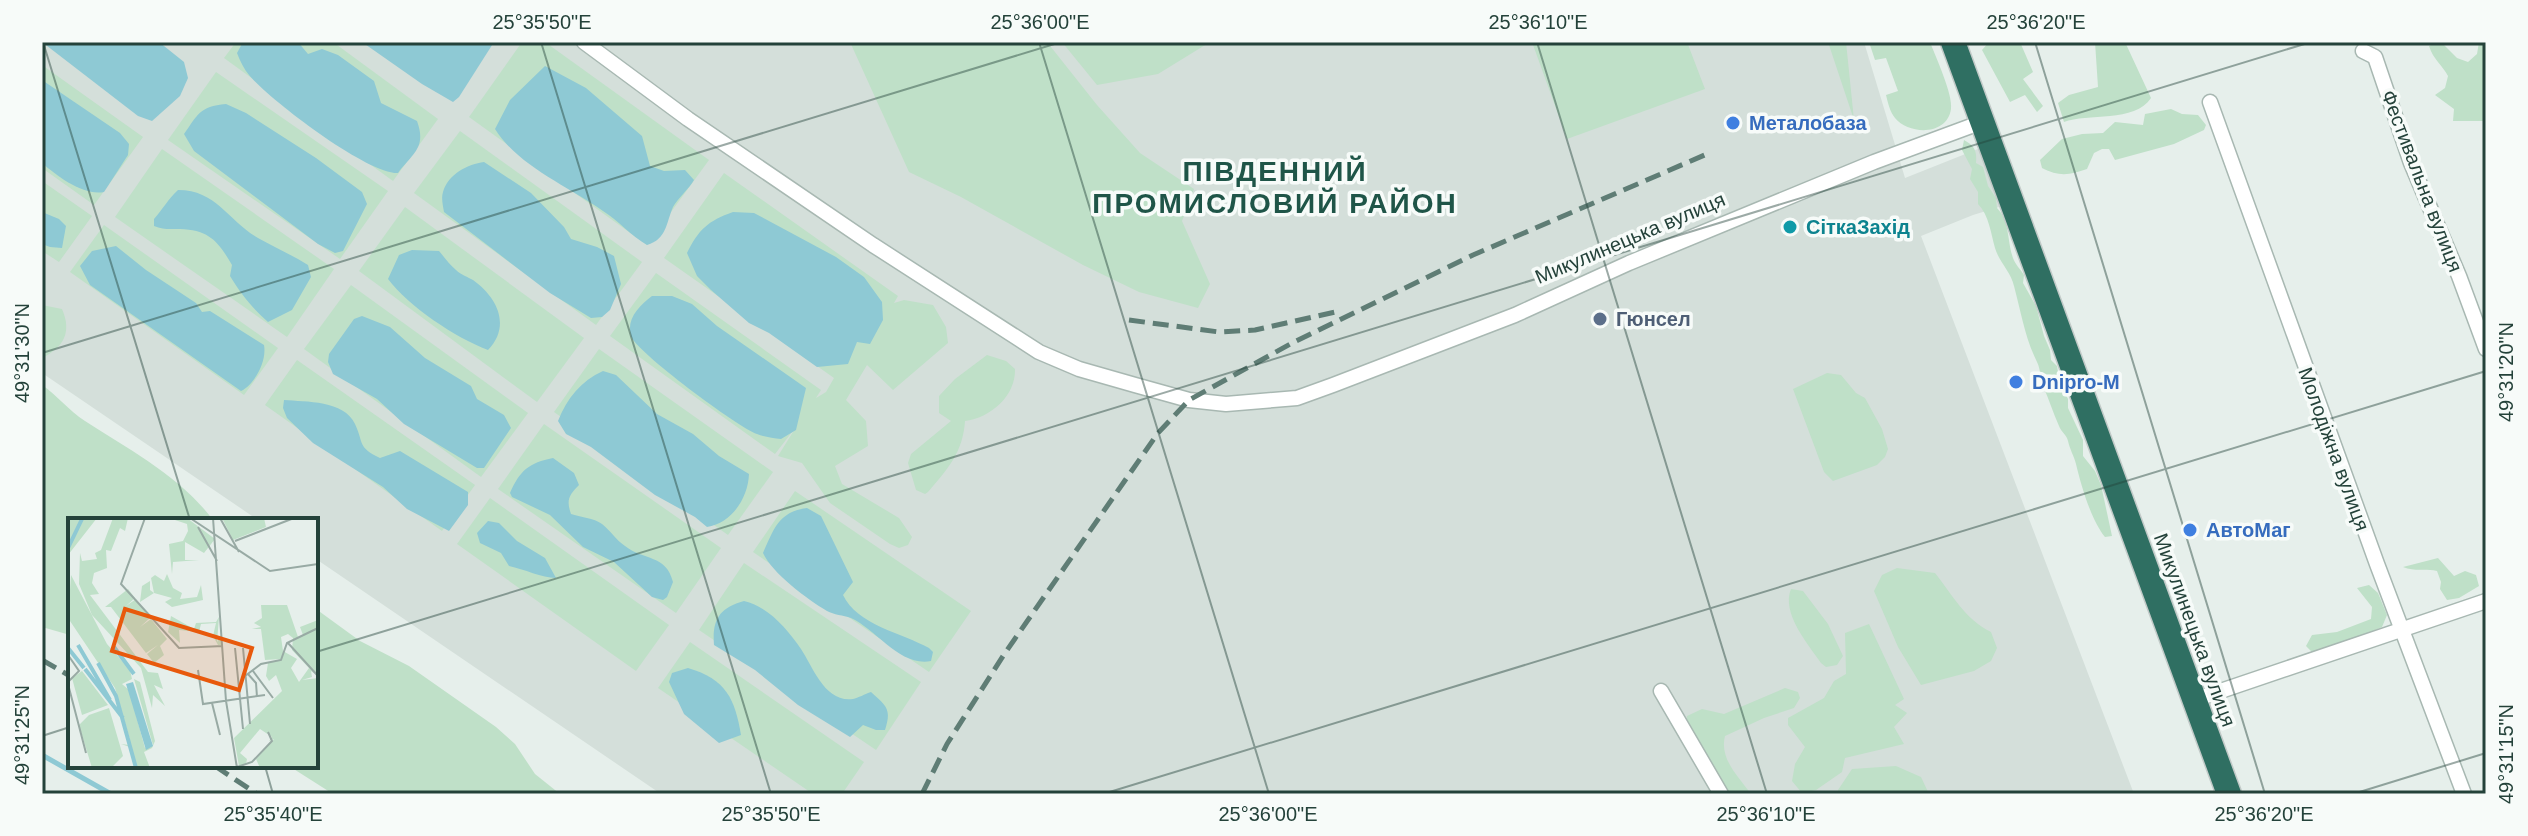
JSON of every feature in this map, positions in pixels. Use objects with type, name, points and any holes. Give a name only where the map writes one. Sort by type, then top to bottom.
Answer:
[{"type":"highway","name":"Микулинецька вулиця","points":[[1953,42],[2229,794]]},
{"type":"street","name":"Микулинецька вулиця","points":[[584,42],[688,119],[873,245],[1039,352],[1079,369],[1189,400],[1226,404],[1297,398],[1515,315],[1730,221],[1906,149],[1982,122]]},
{"type":"street","name":"Фестивальна вулиця","points":[[2369,54],[2486,349]]},
{"type":"street","name":"Молодіжна вулиця","points":[[2210,102],[2464,794]]},
{"type":"street","points":[[2194,700],[2486,601]]},
{"type":"street","points":[[1661,691],[1721,794]]},
{"type":"shaded area","points":[[42,42],[1864,42],[1905,178],[1998,141],[2019,201],[1921,236],[2134,794],[661,794],[318,560],[318,518],[255,518],[42,373]]},
{"type":"green space","points":[[236,42],[333,42],[438,119],[393,181],[224,58]]},
{"type":"green space","points":[[522,42],[545,42],[709,160],[647,245],[469,117]]},
{"type":"green space","points":[[850,42],[1047,42],[1140,153],[1194,189],[1182,221],[1210,284],[1198,308],[1139,292],[909,172]]},
{"type":"green space","points":[[1062,42],[1210,42],[1158,74],[1097,85]]},
{"type":"green space","points":[[1532,42],[1687,42],[1705,89],[1567,139]]},
{"type":"green space","points":[[1828,42],[1846,42],[1854,120]]},
{"type":"green space","points":[[1869,42],[1930,42],[1951,102],[1948,118],[1943,124],[1918,130],[1901,124],[1895,118],[1886,95],[1898,91],[1886,58],[1875,60]]},
{"type":"green space","points":[[1989,42],[2020,42],[2033,72],[2023,79],[2043,106],[2037,112],[2025,95],[2010,102],[1982,50]]},
{"type":"green space","points":[[2095,42],[2125,42],[2151,98],[2134,111],[2064,122],[2058,103],[2069,95],[2098,87]]},
{"type":"green space","points":[[2441,42],[2457,58],[2468,62],[2477,54],[2479,42],[2486,42],[2486,121],[2453,121],[2454,109],[2435,95],[2445,88],[2448,76],[2429,46]]},
{"type":"green space","points":[[42,65],[143,137],[94,205],[42,168]]},
{"type":"green space","points":[[216,72],[388,191],[340,259],[168,140]]},
{"type":"green space","points":[[2171,109],[2182,114],[2198,115],[2206,125],[2204,130],[2174,144],[2115,160],[2109,149],[2102,149],[2094,153],[2087,169],[2075,173],[2059,174],[2042,168],[2040,160],[2062,139],[2103,133],[2115,122],[2143,125],[2145,114]]},
{"type":"green space","points":[[460,131],[642,262],[596,325],[414,193]]},
{"type":"green space","points":[[1964,140],[1974,149],[1976,163],[1983,167],[1988,186],[2004,219],[2013,258],[2024,275],[2023,283],[2036,306],[2051,360],[2057,366],[2068,408],[2083,440],[2083,456],[2101,485],[2112,536],[2105,537],[2095,521],[2067,439],[2043,386],[2012,281],[1997,253],[1987,219],[1978,204],[1978,192],[1970,179],[1972,169],[1962,150]]},
{"type":"green space","points":[[162,149],[334,269],[287,337],[115,217]]},
{"type":"green space","points":[[724,173],[898,296],[894,303],[904,300],[933,305],[946,327],[948,343],[893,390],[867,365],[846,400],[866,421],[868,446],[835,466],[842,484],[899,518],[912,537],[908,545],[899,548],[890,544],[830,503],[802,463],[778,456],[796,427],[775,454],[610,336],[656,273],[821,390],[816,398],[826,392],[834,378],[664,258]]},
{"type":"green space","points":[[42,181],[92,216],[59,262],[42,251]]},
{"type":"green space","points":[[405,207],[584,338],[537,402],[359,271]]},
{"type":"green space","points":[[104,225],[278,348],[244,395],[70,272]]},
{"type":"green space","points":[[351,285],[528,413],[481,477],[304,349]]},
{"type":"green space","points":[[42,305],[62,309],[66,332],[61,344],[42,358]]},
{"type":"green space","points":[[599,349],[773,472],[728,535],[554,412]]},
{"type":"green space","points":[[987,355],[1006,361],[1015,369],[1011,388],[992,410],[965,421],[958,451],[948,468],[928,492],[925,494],[916,490],[908,463],[911,454],[951,421],[939,413],[939,396],[955,379]]},
{"type":"green space","points":[[297,360],[475,485],[442,531],[265,405]]},
{"type":"green space","points":[[1827,373],[1841,375],[1856,393],[1865,398],[1882,429],[1888,449],[1877,465],[1833,481],[1824,472],[1793,389]]},
{"type":"green space","points":[[42,385],[79,417],[170,477],[211,518],[68,518],[68,634],[42,627]]},
{"type":"green space","points":[[544,424],[721,548],[676,613],[498,489]]},
{"type":"green space","points":[[795,491],[971,611],[929,672],[753,552]]},
{"type":"green space","points":[[490,498],[669,625],[636,671],[457,544]]},
{"type":"green space","points":[[2438,558],[2454,576],[2465,571],[2476,575],[2479,586],[2459,598],[2447,600],[2440,589],[2437,571],[2403,567]]},
{"type":"green space","points":[[744,563],[921,682],[876,750],[699,630]]},
{"type":"green space","points":[[1897,568],[1935,573],[1967,614],[1991,632],[1997,648],[1991,661],[1974,671],[1921,685],[1898,647],[1874,591],[1882,575]]},
{"type":"green space","points":[[2369,585],[2378,593],[2387,615],[2382,627],[2313,653],[2306,646],[2312,635],[2337,632],[2371,619],[2372,607],[2357,588]]},
{"type":"green space","points":[[1791,589],[1803,591],[1828,624],[1843,656],[1837,665],[1826,667],[1803,638],[1790,608]]},
{"type":"green space","points":[[318,610],[360,641],[409,666],[496,727],[515,744],[535,774],[560,794],[333,794],[292,768],[318,768]]},
{"type":"green space","points":[[1869,624],[1904,699],[1895,705],[1907,713],[1894,727],[1904,744],[1845,758],[1842,772],[1816,790],[1802,793],[1792,781],[1795,764],[1805,747],[1788,725],[1788,718],[1824,698],[1834,681],[1846,674],[1845,633]]},
{"type":"green space","points":[[690,642],[864,762],[842,794],[813,794],[658,688]]},
{"type":"green space","points":[[1785,688],[1798,692],[1800,698],[1794,708],[1725,736],[1727,760],[1751,794],[1724,794],[1686,724],[1687,716],[1702,709],[1724,714]]},
{"type":"green space","points":[[1896,766],[1921,777],[1929,794],[1838,794],[1852,769]]},
{"type":"water","points":[[42,42],[159,42],[184,62],[188,78],[180,96],[152,121],[138,116]]},
{"type":"water","points":[[243,42],[298,42],[308,54],[322,49],[338,55],[374,81],[381,103],[417,121],[420,138],[416,150],[398,173],[365,162],[343,149],[297,117],[249,75],[237,53]]},
{"type":"water","points":[[362,42],[494,42],[453,102]]},
{"type":"water","points":[[545,66],[586,88],[642,136],[650,166],[664,171],[685,170],[694,180],[673,207],[659,239],[647,245],[641,241],[609,215],[530,165],[495,129],[510,100]]},
{"type":"water","points":[[42,80],[120,133],[129,144],[128,155],[104,192],[79,188],[42,163]]},
{"type":"water","points":[[226,104],[246,113],[316,158],[362,192],[367,204],[343,251],[335,253],[318,244],[194,151],[184,134],[204,110]]},
{"type":"water","points":[[484,162],[531,193],[564,227],[571,239],[614,256],[621,284],[610,310],[602,317],[591,318],[550,293],[444,212],[442,194],[449,180],[465,168]]},
{"type":"water","points":[[178,190],[203,195],[258,238],[308,265],[311,277],[292,310],[268,322],[238,289],[230,276],[232,265],[212,238],[190,230],[154,226],[154,219]]},
{"type":"water","points":[[42,212],[59,219],[66,226],[62,248],[42,244]]},
{"type":"water","points":[[733,212],[754,213],[836,257],[864,277],[882,302],[883,320],[870,344],[857,342],[848,364],[817,367],[769,333],[749,323],[697,276],[687,253],[691,245],[705,227]]},
{"type":"water","points":[[116,246],[196,303],[202,312],[210,311],[264,345],[262,365],[246,388],[241,391],[90,285],[80,266],[92,251]]},
{"type":"water","points":[[412,250],[439,251],[458,272],[473,280],[489,295],[500,322],[495,341],[488,350],[434,320],[388,279],[399,255]]},
{"type":"water","points":[[652,296],[672,296],[692,304],[717,326],[806,388],[796,430],[781,439],[747,429],[650,357],[631,336],[630,324],[635,313]]},
{"type":"water","points":[[362,316],[390,327],[425,358],[471,386],[477,399],[504,415],[511,428],[484,468],[477,468],[404,424],[377,399],[333,374],[328,362],[329,354],[354,319]]},
{"type":"water","points":[[603,371],[616,375],[657,414],[693,434],[719,456],[749,474],[746,492],[731,515],[707,527],[655,495],[591,447],[566,434],[558,421],[566,405],[581,385]]},
{"type":"water","points":[[284,400],[313,402],[342,410],[350,416],[368,451],[380,458],[400,451],[468,492],[468,505],[449,531],[407,509],[383,487],[313,443],[287,418]]},
{"type":"water","points":[[553,458],[574,473],[579,485],[569,498],[571,514],[599,522],[632,551],[660,562],[673,582],[667,597],[663,600],[652,597],[614,562],[583,547],[550,515],[512,497],[510,493],[514,485],[526,469]]},
{"type":"water","points":[[807,508],[821,516],[853,582],[843,595],[850,605],[869,621],[929,648],[933,652],[931,661],[909,658],[851,618],[827,611],[800,593],[774,569],[763,553],[774,529],[789,513]]},
{"type":"water","points":[[488,521],[499,523],[517,541],[545,558],[556,578],[509,566],[501,553],[480,543],[477,533]]},
{"type":"water","points":[[744,601],[761,608],[783,627],[827,690],[843,699],[853,699],[871,692],[888,712],[885,730],[863,725],[850,737],[798,705],[755,670],[714,645],[714,629],[719,616],[728,607]]},
{"type":"water","points":[[688,668],[711,678],[726,692],[736,711],[741,735],[719,743],[684,714],[669,682],[672,673]]},
{"type":"waterway","points":[[42,755],[111,794]]},
{"type":"railway","points":[[922,794],[947,744],[1005,653],[1158,433],[1189,400],[1294,342],[1473,255],[1707,154]]},
{"type":"railway","points":[[1129,320],[1219,332],[1255,330],[1340,311]]},
{"type":"railway","points":[[42,660],[68,675]]},
{"type":"railway","points":[[218,768],[257,794]]},
{"type":"place","name":"Металобаза","points":[[1733,123]]},
{"type":"place","name":"СіткаЗахід","points":[[1790,227]]},
{"type":"place","name":"Гюнсел","points":[[1600,319]]},
{"type":"place","name":"Dnipro-M","points":[[2016,382]]},
{"type":"place","name":"АвтоМаг","points":[[2190,530]]},
{"type":"district","name":"ПІВДЕННИЙ ПРОМИСЛОВИЙ РАЙОН","points":[[1275,187]]}]
